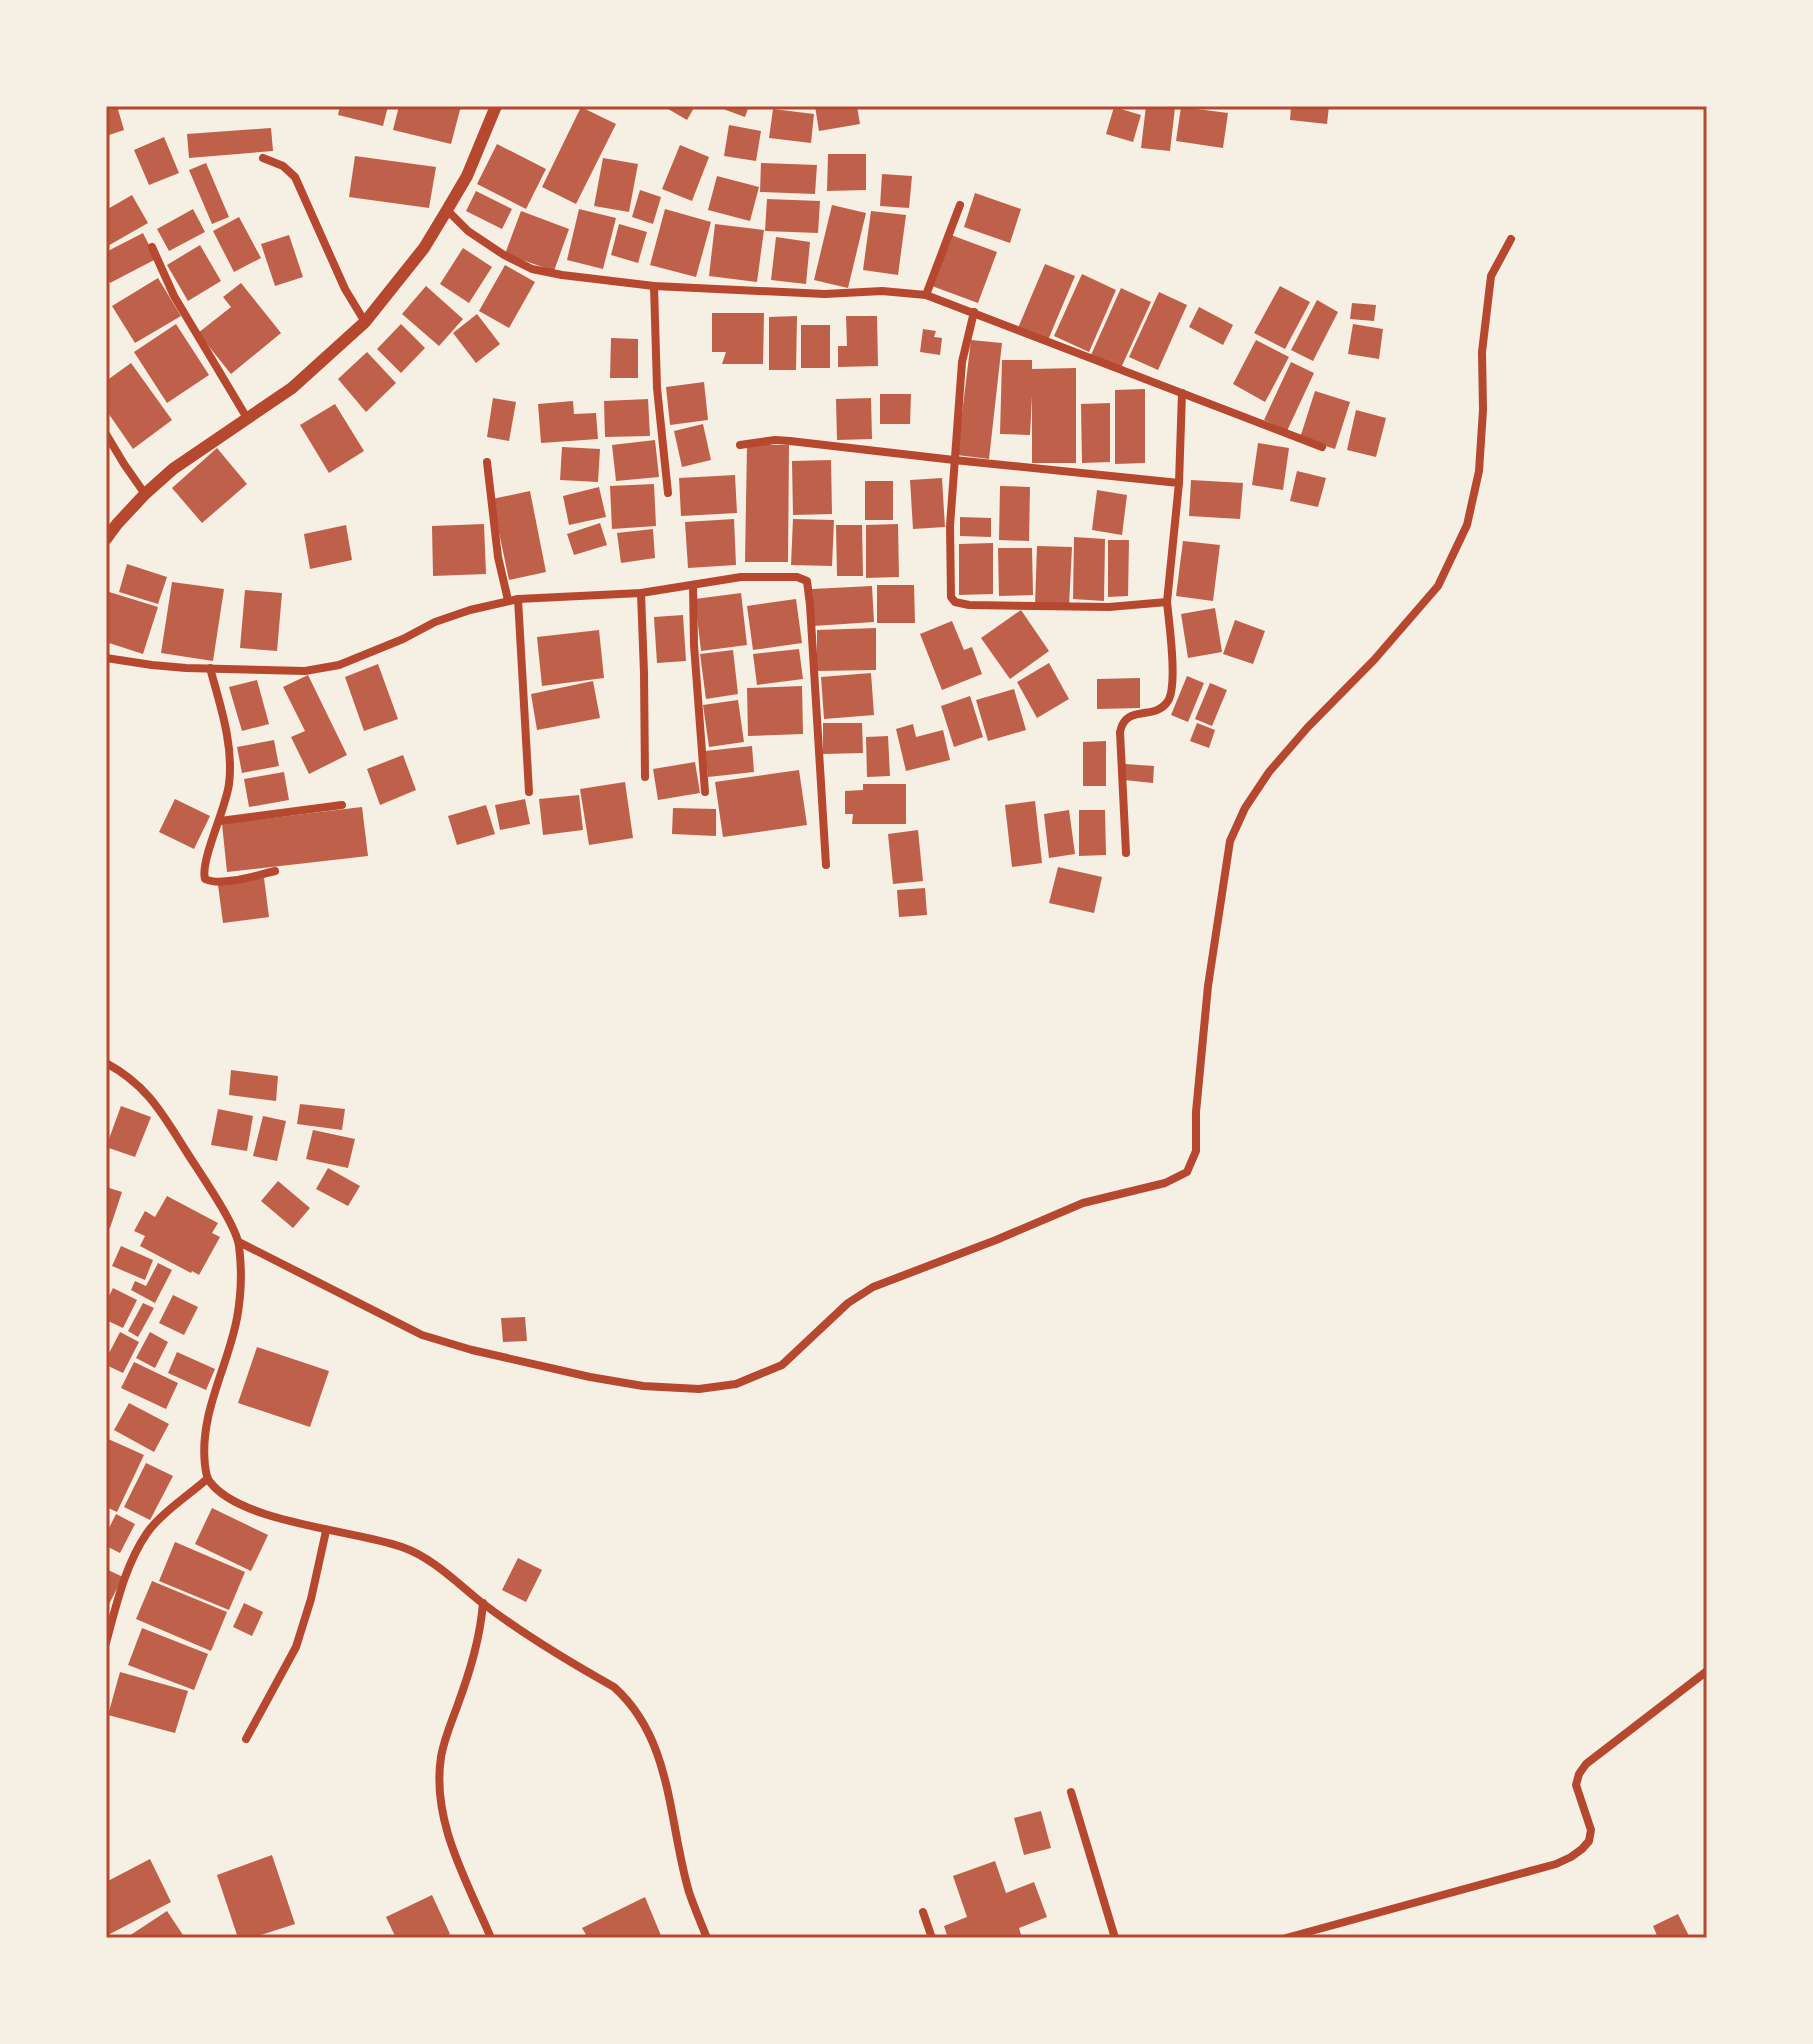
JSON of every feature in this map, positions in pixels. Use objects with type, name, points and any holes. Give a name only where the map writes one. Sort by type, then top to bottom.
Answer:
[{"type":"street","points":[[106,539],[145,494],[173,469],[292,388],[365,322],[424,248],[467,176],[496,106]]},
{"type":"street","points":[[263,158],[283,166],[295,177],[345,289],[365,322]]},
{"type":"street","points":[[926,295],[960,205]]},
{"type":"street","points":[[447,210],[485,244],[532,269],[562,275],[654,286],[825,294],[882,291],[926,295],[1322,447]]},
{"type":"street","points":[[239,1242],[422,1335],[472,1350],[590,1377],[643,1386],[699,1389],[736,1384],[782,1365],[848,1303],[873,1287],[1083,1203],[1165,1183],[1187,1172],[1196,1151],[1196,1112],[1208,986],[1230,841],[1245,808],[1269,772],[1438,586],[1467,525],[1479,471],[1483,410],[1482,352],[1491,276],[1511,239]]},
{"type":"street","points":[[152,247],[180,307],[247,418]]},
{"type":"street","points":[[654,286],[657,388],[668,493]]},
{"type":"street","points":[[974,312],[962,362],[954,460],[951,597],[955,602],[969,605],[1109,607],[1167,602]]},
{"type":"street","points":[[1126,853],[1122,721],[1129,715],[1159,709],[1169,700],[1173,678],[1167,602],[1179,483],[1182,393]]},
{"type":"street","points":[[106,434],[145,494]]},
{"type":"street","points":[[740,445],[790,441],[1179,483]]},
{"type":"street","points":[[487,462],[498,557],[508,600]]},
{"type":"street","points":[[106,658],[152,665],[305,671],[339,665],[435,622],[508,600],[641,593],[741,577],[797,577],[807,581],[826,865]]},
{"type":"street","points":[[693,586],[694,645],[705,792]]},
{"type":"street","points":[[641,593],[645,777]]},
{"type":"street","points":[[518,599],[529,792]]},
{"type":"street","points":[[210,668],[224,720],[230,782],[203,871],[205,879],[221,882],[275,871]]},
{"type":"street","points":[[220,821],[342,805]]},
{"type":"street","points":[[106,1063],[124,1073],[155,1102],[239,1242],[237,1319],[209,1416],[203,1449],[207,1479],[222,1495],[251,1509],[326,1531],[375,1539],[414,1552],[446,1572],[483,1603],[614,1687],[638,1714],[664,1770],[689,1891],[707,1938]]},
{"type":"street","points":[[106,1643],[119,1596],[148,1531],[207,1479]]},
{"type":"street","points":[[246,1739],[296,1647],[311,1599],[326,1531]]},
{"type":"street","points":[[483,1603],[481,1630],[441,1755],[439,1780],[446,1827],[491,1938]]},
{"type":"street","points":[[1286,1938],[1556,1864],[1571,1857],[1589,1841],[1591,1830],[1576,1785],[1586,1764],[1707,1671]]},
{"type":"street","points":[[1071,1792],[1115,1938]]},
{"type":"street","points":[[923,1912],[932,1938]]},
{"type":"building","points":[[117,106],[124,130],[106,136],[106,107]]},
{"type":"building","points":[[340,106],[388,106],[383,126],[338,115]]},
{"type":"building","points":[[399,106],[461,106],[451,144],[393,130]]},
{"type":"building","points":[[663,106],[695,106],[687,120]]},
{"type":"building","points":[[715,106],[749,106],[745,117]]},
{"type":"building","points":[[815,106],[857,106],[860,124],[819,131]]},
{"type":"building","points":[[1146,106],[1175,108],[1170,151],[1141,148]]},
{"type":"building","points":[[1291,106],[1329,106],[1327,124],[1290,120]]},
{"type":"building","points":[[581,107],[616,124],[576,204],[542,187]]},
{"type":"building","points":[[1114,107],[1141,115],[1133,142],[1106,134]]},
{"type":"building","points":[[1181,107],[1228,113],[1223,148],[1176,141]]},
{"type":"building","points":[[773,109],[814,114],[811,143],[769,138]]},
{"type":"building","points":[[729,125],[761,131],[756,161],[724,156]]},
{"type":"building","points":[[271,128],[273,151],[189,158],[187,134]]},
{"type":"building","points":[[164,137],[179,173],[149,185],[134,150]]},
{"type":"building","points":[[497,144],[546,169],[526,209],[477,184]]},
{"type":"building","points":[[680,145],[709,157],[692,201],[662,189]]},
{"type":"building","points":[[828,154],[866,154],[866,190],[827,191]]},
{"type":"building","points":[[355,156],[436,167],[429,208],[349,197]]},
{"type":"building","points":[[603,158],[638,164],[629,212],[594,206]]},
{"type":"building","points":[[206,163],[229,217],[212,224],[189,170]]},
{"type":"building","points":[[761,163],[817,165],[815,194],[760,192]]},
{"type":"building","points":[[882,174],[912,176],[909,208],[880,206]]},
{"type":"building","points":[[717,176],[759,187],[750,221],[708,210]]},
{"type":"building","points":[[640,190],[661,197],[653,224],[632,217]]},
{"type":"building","points":[[476,191],[512,209],[502,229],[466,211]]},
{"type":"building","points":[[975,193],[1021,209],[1010,243],[964,227]]},
{"type":"building","points":[[132,195],[148,223],[106,247],[106,210]]},
{"type":"building","points":[[767,199],[820,201],[818,233],[765,231]]},
{"type":"building","points":[[832,205],[866,213],[848,288],[814,280]]},
{"type":"building","points":[[193,209],[205,232],[169,251],[157,229]]},
{"type":"building","points":[[579,209],[616,218],[603,269],[567,260]]},
{"type":"building","points":[[665,209],[711,222],[696,277],[650,265]]},
{"type":"building","points":[[521,211],[569,229],[554,271],[505,254]]},
{"type":"building","points":[[871,211],[906,215],[898,275],[863,270]]},
{"type":"building","points":[[239,217],[261,258],[234,272],[213,231]]},
{"type":"building","points":[[619,224],[647,232],[638,263],[611,255]]},
{"type":"building","points":[[715,224],[764,230],[757,282],[709,276]]},
{"type":"building","points":[[143,233],[156,259],[110,283],[106,274],[106,252]]},
{"type":"building","points":[[289,235],[303,277],[275,286],[261,244]]},
{"type":"building","points":[[951,235],[997,252],[978,303],[932,286]]},
{"type":"building","points":[[776,237],[810,242],[806,284],[771,280]]},
{"type":"building","points":[[200,245],[221,281],[188,301],[167,265]]},
{"type":"building","points":[[463,248],[492,267],[469,303],[440,284]]},
{"type":"building","points":[[1045,264],[1075,276],[1048,340],[1018,328]]},
{"type":"building","points":[[505,265],[535,282],[509,328],[479,311]]},
{"type":"building","points":[[1082,274],[1116,290],[1089,352],[1054,336]]},
{"type":"building","points":[[158,278],[181,316],[135,343],[112,306]]},
{"type":"building","points":[[241,283],[281,333],[231,374],[198,333],[231,307],[223,297]]},
{"type":"building","points":[[426,286],[463,319],[439,346],[402,314]]},
{"type":"building","points":[[1280,286],[1310,302],[1285,349],[1254,333]]},
{"type":"building","points":[[1121,288],[1151,302],[1121,368],[1091,355]]},
{"type":"building","points":[[1159,292],[1187,305],[1158,370],[1129,357]]},
{"type":"building","points":[[1317,300],[1338,312],[1313,361],[1291,350]]},
{"type":"building","points":[[1352,303],[1376,305],[1374,321],[1350,319]]},
{"type":"building","points":[[1199,307],[1233,325],[1223,345],[1189,327]]},
{"type":"building","points":[[712,313],[764,313],[763,364],[722,364],[726,352],[712,352]]},
{"type":"building","points":[[477,314],[500,344],[476,363],[453,333]]},
{"type":"building","points":[[797,316],[796,370],[769,370],[769,317]]},
{"type":"building","points":[[846,316],[877,316],[878,366],[838,367],[838,346],[847,346]]},
{"type":"building","points":[[176,324],[209,375],[167,403],[134,352]]},
{"type":"building","points":[[401,324],[425,348],[401,373],[377,349]]},
{"type":"building","points":[[1353,324],[1383,329],[1379,359],[1348,354]]},
{"type":"building","points":[[801,325],[830,325],[830,368],[801,368]]},
{"type":"building","points":[[923,329],[936,331],[934,337],[942,338],[940,355],[920,352]]},
{"type":"building","points":[[611,338],[638,339],[638,378],[610,378]]},
{"type":"building","points":[[971,340],[1002,343],[989,459],[957,455]]},
{"type":"building","points":[[1256,340],[1289,357],[1265,402],[1233,384]]},
{"type":"building","points":[[367,352],[396,383],[366,412],[338,379]]},
{"type":"building","points":[[1002,360],[1032,360],[1032,369],[1076,368],[1076,463],[1032,463],[1032,396],[1030,435],[1000,434]]},
{"type":"building","points":[[1291,362],[1314,373],[1287,431],[1264,420]]},
{"type":"building","points":[[131,363],[172,420],[133,449],[106,410],[106,381]]},
{"type":"building","points":[[704,382],[708,420],[670,425],[666,387]]},
{"type":"building","points":[[1145,389],[1145,463],[1115,464],[1115,390]]},
{"type":"building","points":[[1315,391],[1350,402],[1335,449],[1300,438]]},
{"type":"building","points":[[880,394],[911,394],[910,424],[880,424]]},
{"type":"building","points":[[493,398],[516,402],[509,441],[487,437]]},
{"type":"building","points":[[871,398],[872,439],[837,440],[836,399]]},
{"type":"building","points":[[648,399],[650,436],[605,437],[604,401]]},
{"type":"building","points":[[573,401],[574,414],[596,413],[598,439],[541,443],[538,404]]},
{"type":"building","points":[[1110,403],[1110,462],[1082,463],[1081,404]]},
{"type":"building","points":[[335,404],[364,451],[329,473],[300,425]]},
{"type":"building","points":[[1356,410],[1386,418],[1376,457],[1347,450]]},
{"type":"building","points":[[703,424],[711,460],[682,467],[674,431]]},
{"type":"building","points":[[655,440],[659,477],[616,481],[612,445]]},
{"type":"building","points":[[1258,443],[1289,448],[1283,490],[1252,485]]},
{"type":"building","points":[[747,445],[789,445],[788,562],[745,562]]},
{"type":"building","points":[[562,447],[600,449],[598,482],[560,480]]},
{"type":"building","points":[[217,448],[247,484],[202,523],[172,488]]},
{"type":"building","points":[[831,460],[832,514],[793,515],[792,461]]},
{"type":"building","points":[[1297,471],[1326,478],[1318,507],[1290,501]]},
{"type":"building","points":[[735,475],[737,513],[681,516],[679,478]]},
{"type":"building","points":[[942,478],[945,527],[913,529],[910,480]]},
{"type":"building","points":[[1191,480],[1243,483],[1240,519],[1189,516]]},
{"type":"building","points":[[865,481],[893,481],[893,520],[865,520]]},
{"type":"building","points":[[654,484],[656,526],[612,529],[610,486]]},
{"type":"building","points":[[1000,486],[1030,487],[1029,541],[999,540]]},
{"type":"building","points":[[599,487],[606,517],[569,525],[563,496]]},
{"type":"building","points":[[1097,490],[1127,495],[1122,535],[1092,530]]},
{"type":"building","points":[[530,491],[546,572],[509,580],[492,499]]},
{"type":"building","points":[[960,517],[991,518],[991,537],[960,536]]},
{"type":"building","points":[[734,519],[736,565],[688,568],[685,522]]},
{"type":"building","points":[[793,519],[834,520],[832,566],[791,565]]},
{"type":"building","points":[[600,523],[607,545],[574,555],[567,534]]},
{"type":"building","points":[[484,524],[486,574],[433,576],[432,526]]},
{"type":"building","points":[[898,524],[899,577],[866,578],[866,525]]},
{"type":"building","points":[[346,525],[352,560],[310,569],[304,534]]},
{"type":"building","points":[[836,525],[862,525],[863,576],[837,576]]},
{"type":"building","points":[[653,529],[655,558],[621,563],[617,533]]},
{"type":"building","points":[[1074,537],[1105,539],[1104,601],[1073,599]]},
{"type":"building","points":[[1108,540],[1129,540],[1128,596],[1108,597]]},
{"type":"building","points":[[1183,541],[1220,545],[1213,601],[1176,596]]},
{"type":"building","points":[[993,543],[993,594],[959,595],[959,544]]},
{"type":"building","points":[[1037,546],[1072,547],[1069,606],[1035,605]]},
{"type":"building","points":[[998,548],[1032,548],[1033,595],[999,596]]},
{"type":"building","points":[[127,564],[167,577],[158,604],[119,592]]},
{"type":"building","points":[[172,582],[224,589],[213,661],[161,653]]},
{"type":"building","points":[[877,585],[914,585],[915,623],[877,623]]},
{"type":"building","points":[[872,586],[874,622],[813,626],[812,589]]},
{"type":"building","points":[[245,590],[282,593],[277,651],[240,648]]},
{"type":"building","points":[[106,591],[158,607],[143,654],[106,642]]},
{"type":"building","points":[[741,593],[747,645],[701,651],[695,599]]},
{"type":"building","points":[[796,599],[802,643],[753,650],[747,606]]},
{"type":"building","points":[[1215,608],[1222,652],[1188,658],[1181,614]]},
{"type":"building","points":[[1021,610],[1049,651],[1010,679],[981,638]]},
{"type":"building","points":[[683,615],[686,661],[657,663],[654,617]]},
{"type":"building","points":[[1235,620],[1265,631],[1253,664],[1223,654]]},
{"type":"building","points":[[952,621],[964,650],[972,647],[982,674],[942,690],[920,634]]},
{"type":"building","points":[[876,628],[876,670],[817,671],[817,630]]},
{"type":"building","points":[[599,630],[604,678],[542,686],[537,637]]},
{"type":"building","points":[[799,649],[803,679],[757,685],[753,654]]},
{"type":"building","points":[[733,650],[738,694],[706,699],[700,654]]},
{"type":"building","points":[[1049,663],[1069,699],[1037,718],[1017,682]]},
{"type":"building","points":[[378,664],[398,719],[364,731],[345,677]]},
{"type":"building","points":[[871,673],[874,715],[824,719],[821,677]]},
{"type":"building","points":[[308,675],[347,755],[309,774],[291,737],[305,731],[283,687]]},
{"type":"building","points":[[1187,676],[1204,683],[1188,722],[1171,715]]},
{"type":"building","points":[[1140,678],[1140,708],[1097,709],[1097,679]]},
{"type":"building","points":[[257,680],[269,724],[242,731],[229,687]]},
{"type":"building","points":[[593,681],[600,718],[537,730],[531,694]]},
{"type":"building","points":[[1210,683],[1227,690],[1212,726],[1195,719]]},
{"type":"building","points":[[802,686],[803,734],[748,736],[747,688]]},
{"type":"building","points":[[1014,689],[1026,730],[988,741],[976,700]]},
{"type":"building","points":[[970,696],[983,737],[954,747],[941,706]]},
{"type":"building","points":[[738,700],[744,742],[709,747],[703,705]]},
{"type":"building","points":[[823,723],[862,723],[863,753],[823,754]]},
{"type":"building","points":[[1197,723],[1215,730],[1209,748],[1190,741]]},
{"type":"building","points":[[913,724],[916,737],[943,730],[950,760],[906,771],[896,729]]},
{"type":"building","points":[[888,736],[890,776],[867,777],[866,737]]},
{"type":"building","points":[[274,740],[279,766],[242,773],[237,747]]},
{"type":"building","points":[[1106,741],[1106,786],[1083,786],[1083,742]]},
{"type":"building","points":[[752,746],[754,772],[708,777],[705,751]]},
{"type":"building","points":[[403,755],[416,790],[380,805],[367,769]]},
{"type":"building","points":[[695,762],[700,793],[658,800],[653,769]]},
{"type":"building","points":[[1125,764],[1154,766],[1153,783],[1124,780]]},
{"type":"building","points":[[799,770],[807,825],[723,837],[715,782]]},
{"type":"building","points":[[284,772],[289,800],[249,807],[244,779]]},
{"type":"building","points":[[625,782],[633,838],[589,845],[580,789]]},
{"type":"building","points":[[863,784],[906,784],[906,824],[852,824],[853,814],[845,814],[845,791],[863,790]]},
{"type":"building","points":[[579,795],[583,830],[543,835],[539,799]]},
{"type":"building","points":[[175,799],[210,816],[194,849],[159,832]]},
{"type":"building","points":[[525,799],[530,824],[500,830],[495,805]]},
{"type":"building","points":[[1035,801],[1042,863],[1012,867],[1005,805]]},
{"type":"building","points":[[486,805],[495,834],[457,845],[448,816]]},
{"type":"building","points":[[362,807],[368,856],[227,872],[222,824]]},
{"type":"building","points":[[673,808],[716,809],[716,836],[672,834]]},
{"type":"building","points":[[1069,810],[1075,854],[1049,858],[1044,814]]},
{"type":"building","points":[[1079,810],[1105,810],[1106,855],[1079,856]]},
{"type":"building","points":[[918,830],[923,881],[893,884],[888,834]]},
{"type":"building","points":[[1058,867],[1102,877],[1094,913],[1049,903]]},
{"type":"building","points":[[264,878],[269,917],[223,923],[218,885]]},
{"type":"building","points":[[925,888],[927,915],[899,917],[897,890]]},
{"type":"building","points":[[231,1070],[278,1076],[276,1101],[229,1095]]},
{"type":"building","points":[[300,1104],[345,1109],[342,1130],[297,1124]]},
{"type":"building","points":[[121,1106],[151,1117],[135,1157],[106,1147]]},
{"type":"building","points":[[218,1109],[253,1116],[247,1151],[211,1145]]},
{"type":"building","points":[[263,1116],[286,1121],[277,1161],[253,1156]]},
{"type":"building","points":[[313,1130],[355,1139],[348,1168],[306,1159]]},
{"type":"building","points":[[328,1168],[360,1186],[348,1206],[316,1189]]},
{"type":"building","points":[[278,1181],[310,1208],[293,1228],[261,1201]]},
{"type":"building","points":[[106,1187],[122,1192],[110,1228],[106,1226]]},
{"type":"building","points":[[167,1196],[218,1223],[212,1233],[220,1237],[199,1275],[140,1246],[145,1236],[134,1231],[145,1211],[155,1217]]},
{"type":"building","points":[[121,1246],[153,1260],[145,1280],[112,1266]]},
{"type":"building","points":[[158,1263],[172,1270],[155,1303],[131,1290],[135,1281],[146,1286]]},
{"type":"building","points":[[113,1288],[137,1300],[123,1328],[106,1320],[106,1302]]},
{"type":"building","points":[[173,1295],[198,1307],[184,1335],[159,1323]]},
{"type":"building","points":[[143,1303],[154,1308],[138,1337],[128,1331]]},
{"type":"building","points":[[525,1317],[527,1341],[503,1342],[501,1318]]},
{"type":"building","points":[[120,1332],[139,1342],[123,1373],[106,1365]]},
{"type":"building","points":[[150,1332],[168,1342],[155,1368],[136,1358]]},
{"type":"building","points":[[257,1347],[329,1371],[310,1427],[238,1403]]},
{"type":"building","points":[[177,1352],[215,1369],[206,1390],[168,1373]]},
{"type":"building","points":[[134,1362],[178,1383],[166,1409],[121,1388]]},
{"type":"building","points":[[129,1403],[169,1424],[154,1452],[114,1430]]},
{"type":"building","points":[[106,1438],[144,1455],[117,1512],[106,1507]]},
{"type":"building","points":[[146,1463],[173,1476],[150,1520],[124,1507]]},
{"type":"building","points":[[212,1508],[268,1535],[251,1571],[195,1544]]},
{"type":"building","points":[[116,1514],[135,1524],[120,1553],[106,1546],[106,1534]]},
{"type":"building","points":[[175,1542],[245,1572],[229,1610],[159,1581]]},
{"type":"building","points":[[518,1558],[542,1570],[526,1602],[502,1590]]},
{"type":"building","points":[[106,1569],[123,1577],[106,1610]]},
{"type":"building","points":[[152,1581],[227,1612],[211,1651],[136,1619]]},
{"type":"building","points":[[244,1603],[263,1612],[252,1636],[233,1627]]},
{"type":"building","points":[[142,1628],[208,1654],[194,1690],[128,1665]]},
{"type":"building","points":[[120,1672],[188,1691],[175,1733],[108,1715]]},
{"type":"building","points":[[1041,1811],[1051,1848],[1024,1855],[1014,1818]]},
{"type":"building","points":[[272,1855],[295,1924],[252,1938],[238,1938],[217,1875]]},
{"type":"building","points":[[150,1859],[171,1902],[108,1935],[106,1882]]},
{"type":"building","points":[[995,1861],[1006,1893],[1034,1882],[1047,1917],[1019,1928],[1022,1938],[948,1938],[944,1926],[967,1917],[953,1876]]},
{"type":"building","points":[[432,1895],[450,1934],[442,1938],[396,1938],[386,1917]]},
{"type":"building","points":[[645,1897],[662,1938],[588,1938],[582,1928]]},
{"type":"building","points":[[167,1911],[185,1938],[126,1938]]},
{"type":"building","points":[[1678,1914],[1690,1938],[1658,1938],[1653,1926]]}]
